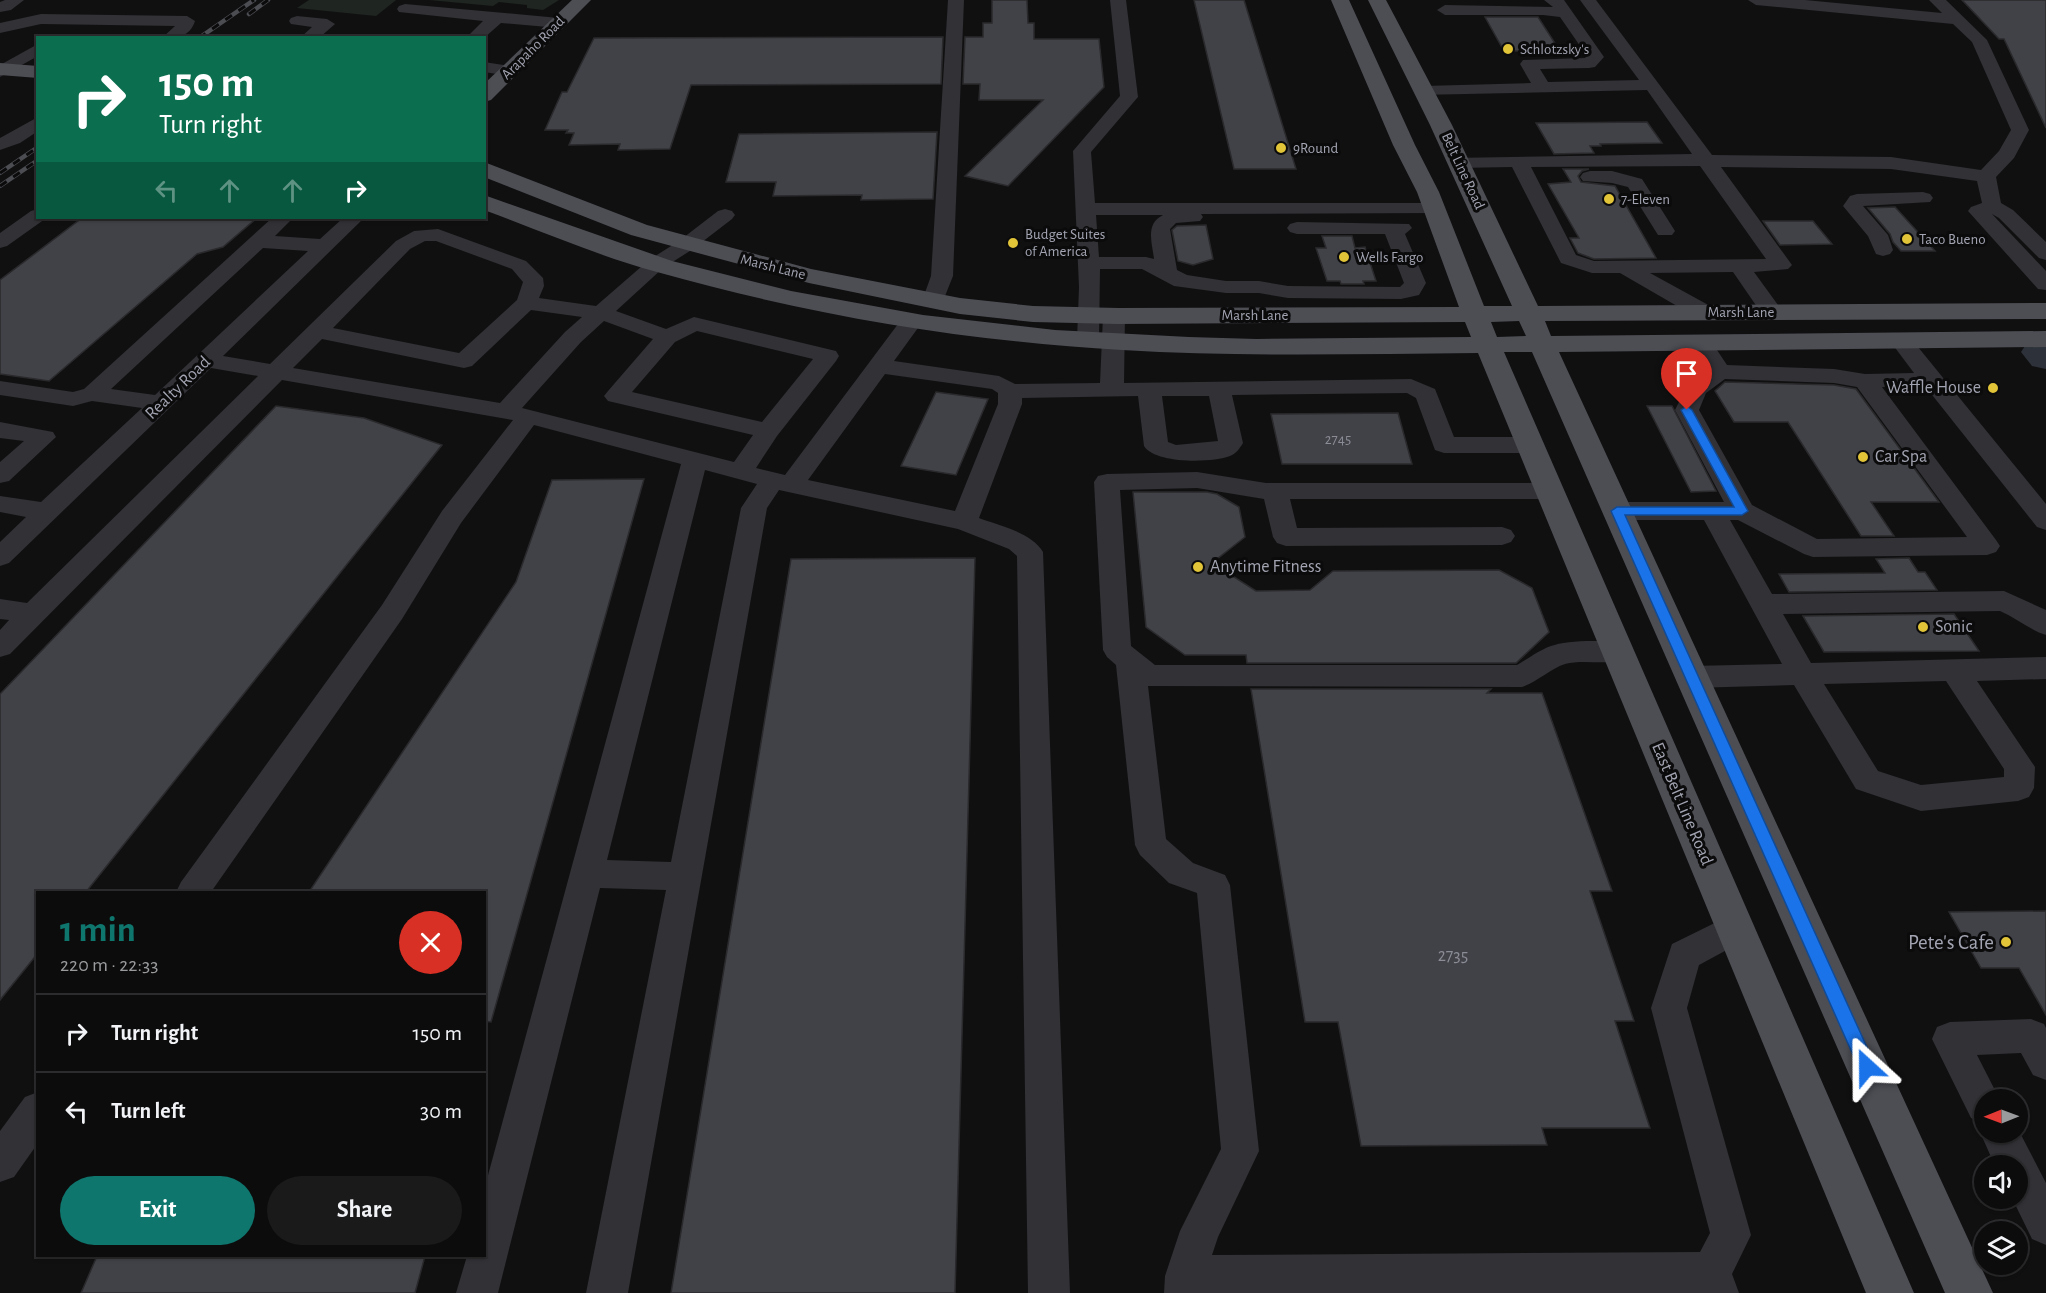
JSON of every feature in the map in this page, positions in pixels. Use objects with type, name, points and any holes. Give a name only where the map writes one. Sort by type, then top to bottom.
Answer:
[{"type":"main road","name":"Arapaho Road","points":[[486,94],[582,0]]},
{"type":"main road","points":[[1340,0],[1358,35],[1404,145],[1434,207],[1476,314]]},
{"type":"main road","points":[[1365,0],[1377,18],[1390,27]]},
{"type":"main road","name":"Belt Line Road","points":[[1377,0],[1462,171],[1542,344]]},
{"type":"main road","points":[[1358,35],[1373,39],[1380,45],[1397,79],[1422,88]]},
{"type":"main road","points":[[1,70],[36,57]]},
{"type":"main road","points":[[1,70],[36,88]]},
{"type":"main road","points":[[1382,92],[1405,96],[1414,108],[1432,151],[1462,171]]},
{"type":"main road","name":"Marsh Lane","points":[[486,170],[639,230],[686,245],[809,276],[933,301],[1033,314],[1101,328],[1256,347],[2046,339]]},
{"type":"main road","name":"Marsh Lane","points":[[486,203],[656,264],[784,298],[945,327],[1101,328],[1528,313],[2046,311]]},
{"type":"main road","name":"East Belt Line Road","points":[[1476,314],[1890,1293]]},
{"type":"main road","points":[[1542,344],[1969,1293]]},
{"type":"street","points":[[933,301],[942,276],[956,0]]},
{"type":"street","points":[[1112,388],[1089,263],[1082,151],[1129,97],[1118,0]]},
{"type":"street","points":[[1543,88],[1529,64],[1558,63],[1575,58],[1576,54],[1566,36],[1570,19],[1557,1],[1552,0]]},
{"type":"street","points":[[1523,169],[1568,259],[1592,267],[1781,265],[1588,0]]},
{"type":"street","points":[[1756,0],[1960,20]]},
{"type":"street","points":[[1937,0],[1979,40],[2020,130],[2007,154],[1986,176]]},
{"type":"street","points":[[405,9],[559,23]]},
{"type":"street","points":[[1445,10],[1543,10],[1570,19]]},
{"type":"street","points":[[476,36],[496,18]]},
{"type":"street","points":[[0,28],[41,19],[187,21],[186,25],[172,36]]},
{"type":"street","points":[[56,36],[80,19]]},
{"type":"street","points":[[297,21],[327,24],[312,36]]},
{"type":"street","points":[[486,67],[510,71]]},
{"type":"street","points":[[1422,88],[1652,86]]},
{"type":"street","points":[[0,144],[13,139],[36,123]]},
{"type":"street","points":[[1462,171],[1706,160],[1891,163],[1986,176]]},
{"type":"street","points":[[1523,169],[1612,177],[1635,183],[1665,231]]},
{"type":"street","points":[[1986,176],[1992,206],[2006,214],[2046,254]]},
{"type":"street","points":[[1883,250],[1878,235],[1853,206],[1857,200],[1923,198]]},
{"type":"street","points":[[1992,206],[1978,211],[2046,284]]},
{"type":"street","points":[[1366,207],[1374,228]]},
{"type":"street","points":[[1085,209],[1434,207]]},
{"type":"street","points":[[194,891],[392,612],[517,414],[573,337],[656,264],[686,245],[725,215]]},
{"type":"street","points":[[0,242],[36,216]]},
{"type":"street","points":[[1167,275],[1160,229],[1161,224],[1167,219],[1207,217],[1227,219],[1245,226]]},
{"type":"street","points":[[92,394],[282,219]]},
{"type":"street","name":"Realty Road","points":[[0,557],[353,219]]},
{"type":"street","points":[[1089,263],[1146,263],[1182,281],[1259,287],[1288,292],[1401,293],[1411,290],[1415,283],[1395,234],[1396,230],[1402,228],[1297,228]]},
{"type":"street","points":[[0,647],[275,371],[403,245],[421,235],[438,235],[519,265],[531,273],[534,281],[534,288],[526,303],[464,361],[316,331]]},
{"type":"street","points":[[258,241],[325,246]]},
{"type":"street","points":[[1739,266],[1772,312]]},
{"type":"street","points":[[1624,267],[1704,312]]},
{"type":"street","points":[[526,303],[601,313],[667,337]]},
{"type":"street","points":[[607,1293],[754,508],[782,482],[879,366],[912,321]]},
{"type":"street","points":[[740,472],[768,431],[828,356],[694,324],[667,337],[616,396],[768,431]]},
{"type":"street","points":[[1901,341],[2046,521]]},
{"type":"street","points":[[1701,343],[1720,372]]},
{"type":"street","points":[[207,360],[517,414],[740,472],[964,522],[1018,543],[1030,552],[1049,1293]]},
{"type":"street","points":[[879,366],[999,383],[1010,390],[1411,387],[1427,394],[1444,445],[1530,446]]},
{"type":"street","points":[[1742,511],[1687,410],[1696,389],[1720,372],[1834,376],[1865,381],[1931,379]]},
{"type":"street","points":[[1617,511],[1742,511],[1814,548],[1987,546],[1865,381]]},
{"type":"street","points":[[0,388],[73,399],[92,394],[161,403]]},
{"type":"street","points":[[1149,388],[1156,446],[1173,453],[1224,450],[1231,443],[1219,388]]},
{"type":"street","points":[[964,522],[1010,404],[1010,390]]},
{"type":"street","points":[[0,430],[44,437],[0,475]]},
{"type":"street","points":[[477,1293],[695,460]]},
{"type":"street","points":[[1549,491],[1275,491],[1197,480],[1107,482],[1117,650],[1149,676],[1522,676],[1559,654],[1617,652]]},
{"type":"street","points":[[1275,491],[1286,537],[1502,536]]},
{"type":"street","points":[[0,504],[47,512]]},
{"type":"street","points":[[1712,511],[1802,674],[1867,780],[1921,798],[2018,788],[2020,767],[1954,670]]},
{"type":"street","points":[[1764,604],[2046,600]]},
{"type":"street","points":[[2004,601],[2032,614],[2046,625]]},
{"type":"street","points":[[0,609],[32,614]]},
{"type":"street","points":[[1130,660],[1151,844],[1181,873],[1213,885],[1240,1151],[1200,1232],[1185,1285],[1714,1283],[1731,1235],[1669,1008],[1684,955],[1735,928]]},
{"type":"street","points":[[1691,677],[2046,668]]},
{"type":"street","points":[[586,874],[685,876]]},
{"type":"street","points":[[1976,1089],[1950,1039],[2031,1036],[2046,1063]]},
{"type":"street","points":[[0,1163],[36,1113]]},
{"type":"street","points":[[2028,1189],[2046,1225]]},
{"type":"shaded area","points":[[309,0],[396,0],[376,16],[297,8]]},
{"type":"shaded area","points":[[429,0],[559,0],[543,10],[527,8],[527,5],[499,2],[493,6]]},
{"type":"building","points":[[992,0],[1027,0],[1028,23],[1034,23],[1034,39],[1099,39],[1104,87],[1008,186],[965,176],[1043,100],[979,100],[980,84],[963,84],[965,37],[983,37],[983,23],[992,23]]},
{"type":"building","points":[[1194,0],[1244,0],[1296,169],[1234,169]]},
{"type":"building","points":[[1962,0],[2046,0],[2046,128],[2004,39],[1999,39]]},
{"type":"building","points":[[1485,17],[1538,17],[1560,51],[1504,51]]},
{"type":"building","points":[[943,37],[941,84],[691,85],[670,149],[618,150],[620,144],[569,145],[574,133],[566,133],[568,130],[545,130],[562,92],[567,92],[594,38]]},
{"type":"building","points":[[1647,122],[1662,143],[1600,144],[1601,146],[1590,146],[1594,153],[1554,154],[1536,123]]},
{"type":"building","points":[[937,132],[933,199],[861,200],[862,195],[773,196],[776,182],[726,182],[739,134]]},
{"type":"building","points":[[1563,169],[1589,169],[1582,171],[1578,176],[1581,182],[1615,186],[1656,258],[1594,259],[1578,253],[1570,238],[1579,238],[1548,184],[1571,182]]},
{"type":"building","name":"Taco Bueno","points":[[1895,207],[1935,251],[1901,251],[1868,208]]},
{"type":"building","points":[[81,219],[256,219],[223,247],[197,254],[49,381],[0,374],[0,280]]},
{"type":"building","points":[[1763,221],[1813,221],[1832,244],[1780,245]]},
{"type":"building","points":[[1206,225],[1213,259],[1193,265],[1178,261],[1172,230],[1177,226]]},
{"type":"building","name":"Wells Fargo","points":[[1322,236],[1352,236],[1355,248],[1365,247],[1376,281],[1363,281],[1364,284],[1341,284],[1340,281],[1327,281],[1316,248],[1326,248]]},
{"type":"building","points":[[1725,382],[1834,385],[1856,389],[1939,502],[1871,502],[1894,536],[1861,536],[1788,422],[1734,422],[1715,391]]},
{"type":"building","points":[[936,392],[988,399],[956,475],[901,466]]},
{"type":"building","points":[[276,406],[364,418],[442,445],[87,891],[36,891],[36,955],[0,1000],[0,694]]},
{"type":"building","points":[[1647,406],[1672,406],[1716,491],[1691,492]]},
{"type":"building","points":[[1398,413],[1412,464],[1282,464],[1271,414]]},
{"type":"building","points":[[644,479],[491,1022],[486,1021],[486,891],[310,891],[516,582],[552,480]]},
{"type":"building","points":[[1133,492],[1207,492],[1217,494],[1239,507],[1245,537],[1212,563],[1256,591],[1310,590],[1333,571],[1499,570],[1532,588],[1549,632],[1516,663],[1247,663],[1246,655],[1185,655],[1146,627]]},
{"type":"building","points":[[975,558],[955,1293],[671,1293],[791,559]]},
{"type":"building","points":[[1909,558],[1918,572],[1925,572],[1937,590],[1789,592],[1779,574],[1885,573],[1876,559]]},
{"type":"building","points":[[1954,614],[1979,651],[1824,652],[1803,616]]},
{"type":"building","points":[[1251,689],[1491,689],[1487,693],[1542,693],[1612,891],[1590,891],[1634,1021],[1615,1021],[1650,1128],[1542,1128],[1547,1145],[1361,1146],[1338,1022],[1305,1022]]},
{"type":"building","name":"Pete's Cafe","points":[[2046,911],[2046,1015],[2019,968],[1981,968],[1949,912]]},
{"type":"building","points":[[97,1257],[425,1257],[415,1293],[81,1293]]},
{"type":"waterway","points":[[2041,352],[2046,357]]},
{"type":"railway","points":[[202,36],[254,0]]},
{"type":"railway","points":[[249,14],[268,0]]},
{"type":"railway","points":[[0,173],[36,148]]},
{"type":"railway","points":[[0,186],[36,161]]},
{"type":"place","name":"Schlotzsky's","points":[[1508,49]]},
{"type":"place","name":"9Round","points":[[1281,148]]},
{"type":"place","name":"7-Eleven","points":[[1609,199]]},
{"type":"place","name":"Taco Bueno","points":[[1907,239]]},
{"type":"place","name":"Budget Suites of America","points":[[1013,243]]},
{"type":"place","name":"Wells Fargo","points":[[1344,257]]},
{"type":"place","name":"Waffle House","points":[[1993,388]]},
{"type":"place","name":"Car Spa","points":[[1863,457]]},
{"type":"place","name":"Anytime Fitness","points":[[1198,567]]},
{"type":"place","name":"Sonic","points":[[1923,627]]},
{"type":"place","name":"Pete's Cafe","points":[[2006,942]]},
{"type":"route","points":[[1687,410],[1742,511],[1617,511],[1867,1067]]}]
